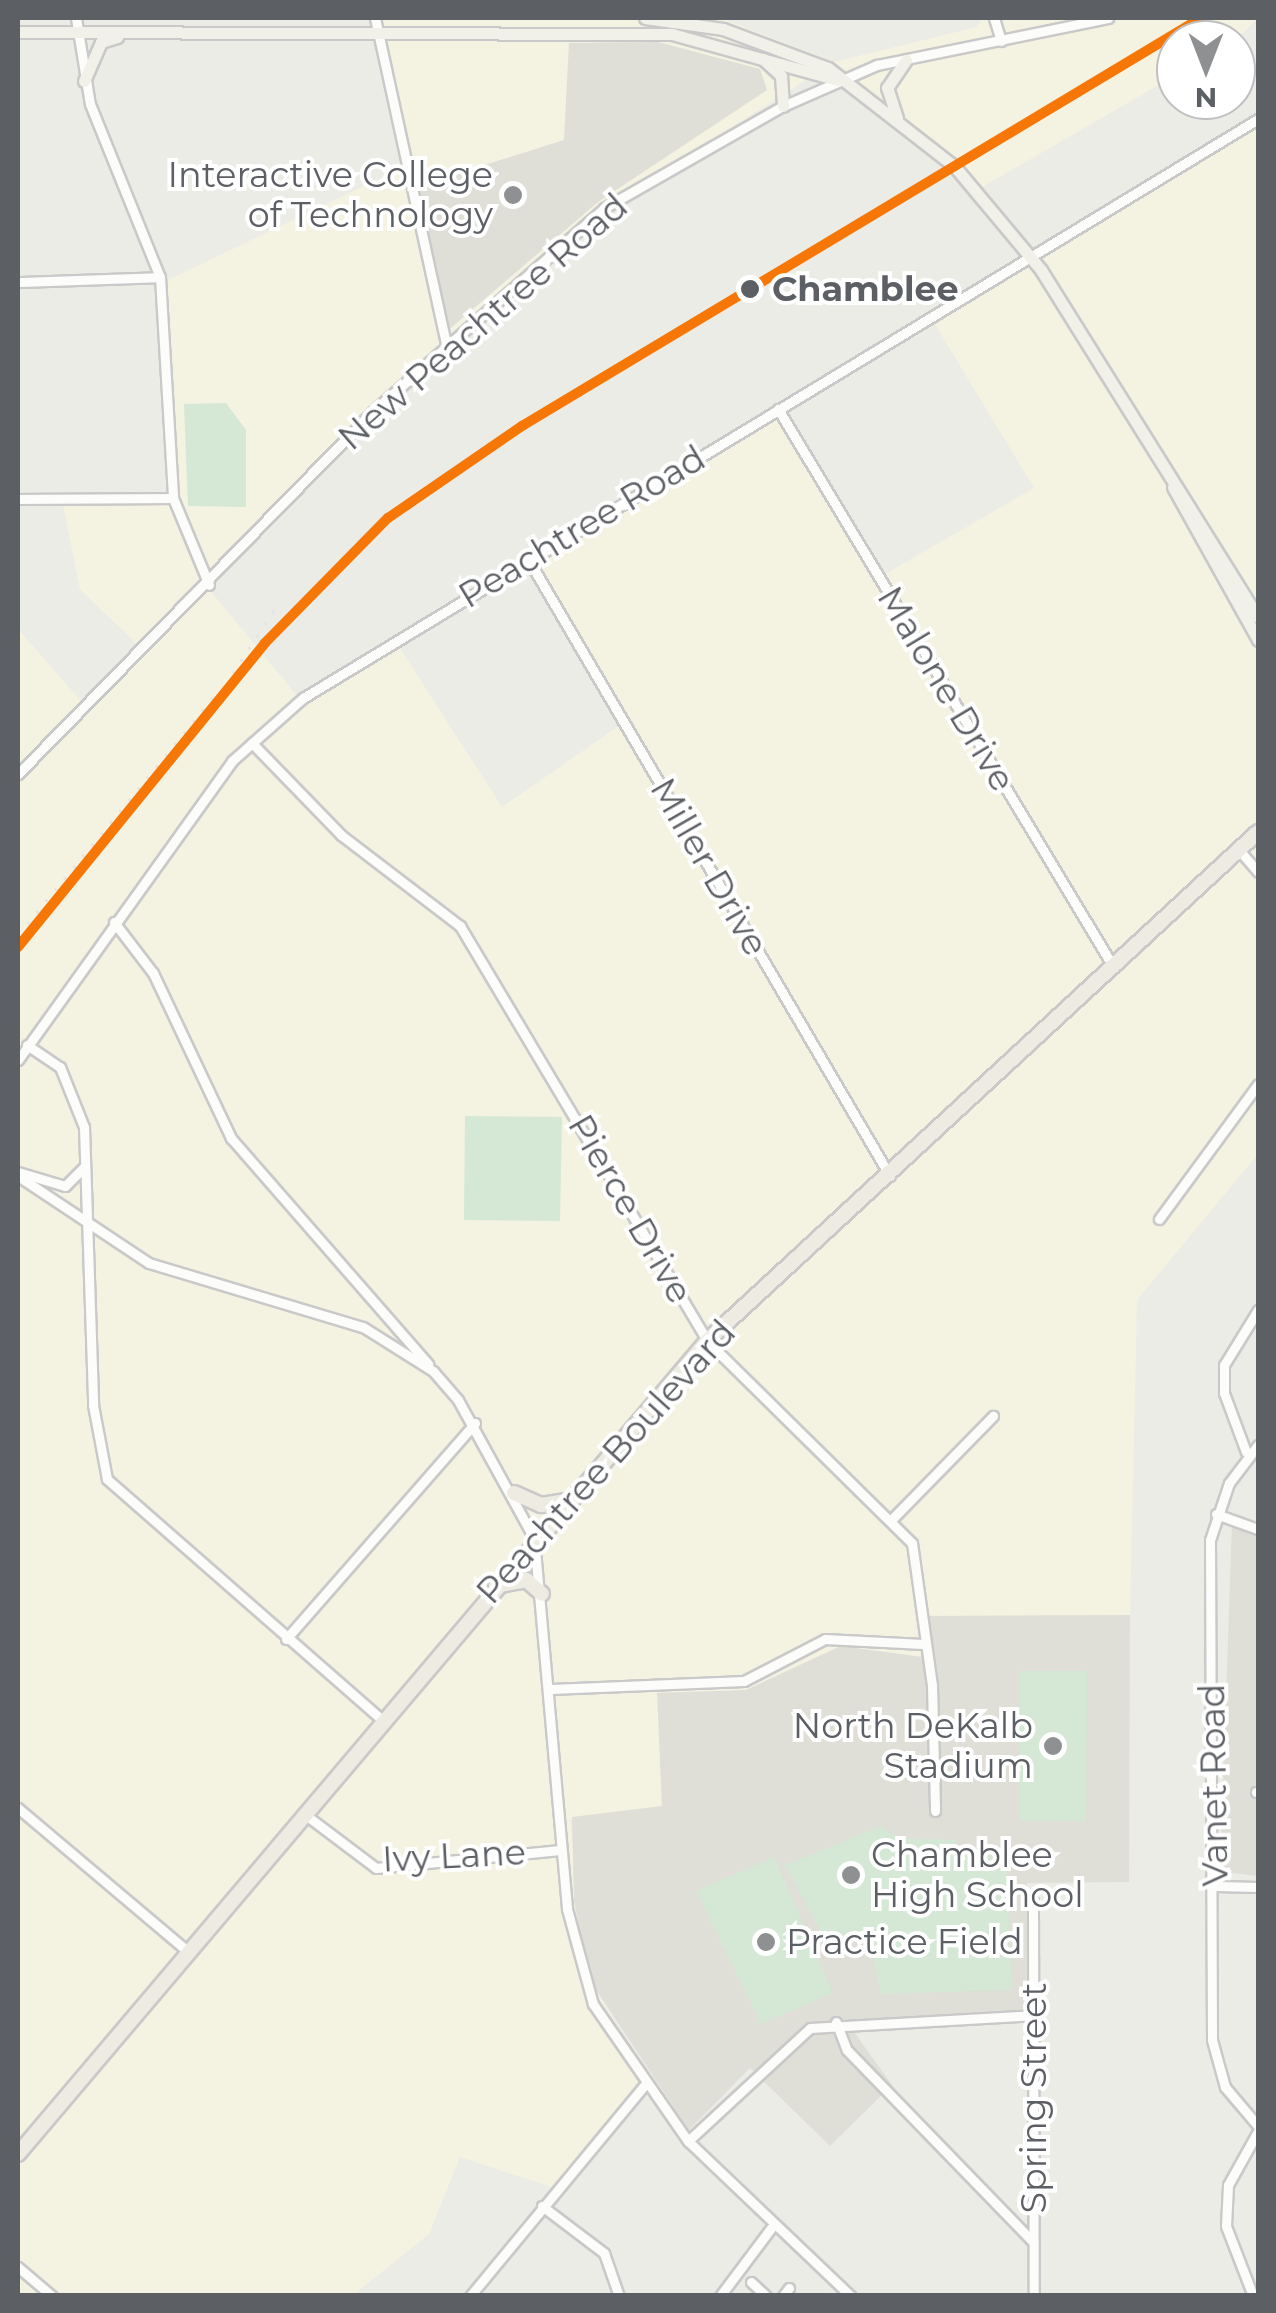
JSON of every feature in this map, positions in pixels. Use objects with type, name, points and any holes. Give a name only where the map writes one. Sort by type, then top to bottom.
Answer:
[{"type":"highway","name":"Peachtree Boulevard","points":[[18,2154],[534,1538],[707,1341],[1258,832]]},
{"type":"highway","points":[[514,1494],[540,1505],[568,1500]]},
{"type":"highway","points":[[488,1593],[526,1580],[542,1594]]},
{"type":"main road","points":[[645,18],[746,36],[838,80],[955,167],[1032,258],[1258,617]]},
{"type":"main road","points":[[18,32],[652,33],[747,48],[838,80]]},
{"type":"main road","points":[[84,80],[102,42],[127,34]]},
{"type":"main road","points":[[747,48],[782,76],[783,106]]},
{"type":"main road","points":[[899,122],[887,88],[906,60]]},
{"type":"main road","points":[[1173,487],[1258,640]]},
{"type":"street","points":[[76,18],[84,80],[160,277],[173,498],[209,585]]},
{"type":"street","points":[[375,18],[446,344]]},
{"type":"street","points":[[994,18],[1001,42]]},
{"type":"street","name":"New Peachtree Road","points":[[18,774],[233,564],[298,484],[446,344],[604,208],[783,106],[838,80],[906,60],[1108,18]]},
{"type":"street","name":"Peachtree Road","points":[[18,1060],[114,922],[252,743],[303,698],[1258,119]]},
{"type":"street","points":[[18,282],[160,277]]},
{"type":"street","name":"Malone Drive","points":[[778,409],[1114,968]]},
{"type":"street","points":[[18,499],[173,498]]},
{"type":"street","name":"Miller Drive","points":[[528,559],[890,1176]]},
{"type":"street","points":[[202,569],[233,564]]},
{"type":"street","name":"Pierce Drive","points":[[252,743],[341,835],[460,926],[707,1341],[893,1518],[917,1560],[934,1811]]},
{"type":"street","points":[[1239,850],[1258,872]]},
{"type":"street","points":[[114,922],[153,973],[231,1138],[475,1423],[534,1538],[552,1689],[560,1850],[576,1962],[644,2086],[688,2141],[772,2228],[850,2296]]},
{"type":"street","points":[[27,1046],[66,1078],[87,1158],[93,1405],[107,1478],[382,1720]]},
{"type":"street","points":[[1159,1218],[1258,1084]]},
{"type":"street","points":[[18,1174],[65,1186],[87,1158]]},
{"type":"street","points":[[18,1174],[91,1230],[149,1263],[363,1328],[433,1371]]},
{"type":"street","points":[[1258,1310],[1224,1364],[1224,1393],[1246,1452],[1258,1444]]},
{"type":"street","points":[[893,1518],[993,1416]]},
{"type":"street","points":[[286,1639],[475,1423]]},
{"type":"street","name":"Vanet Road","points":[[1246,1452],[1216,1514],[1217,1886],[1212,2040],[1225,2088],[1258,2128]]},
{"type":"street","points":[[1216,1514],[1258,1529]]},
{"type":"street","points":[[552,1689],[570,1694],[744,1681],[826,1639],[923,1644]]},
{"type":"street","points":[[552,1704],[570,1694]]},
{"type":"street","points":[[18,1808],[188,1950]]},
{"type":"street","name":"Ivy Lane","points":[[303,1813],[376,1868],[560,1850]]},
{"type":"street","points":[[1217,1886],[1258,1887]]},
{"type":"street","name":"Spring Street","points":[[1033,1901],[1034,2296]]},
{"type":"street","points":[[688,2141],[789,2038],[836,2022],[1034,2015]]},
{"type":"street","points":[[836,2022],[847,2050],[1034,2243]]},
{"type":"street","points":[[470,2296],[644,2086]]},
{"type":"street","points":[[1253,2296],[1226,2226],[1228,2185],[1258,2128]]},
{"type":"street","points":[[542,2206],[604,2253],[619,2296]]},
{"type":"street","points":[[720,2296],[772,2228]]},
{"type":"street","points":[[18,2268],[52,2296]]},
{"type":"street","points":[[750,2282],[766,2296]]},
{"type":"shaded area","points":[[381,18],[720,18],[834,62],[599,212],[321,460],[207,587],[299,698],[394,639],[502,807],[623,723],[528,559],[778,409],[873,581],[1034,488],[930,316],[1247,120],[1256,120],[1258,113],[1258,1154],[1137,1300],[1130,1615],[923,1630],[922,1657],[841,1646],[746,1690],[658,1693],[662,1806],[570,1820],[589,1979],[648,2076],[552,2187],[460,2157],[429,2234],[353,2295],[18,2295],[18,629],[88,709],[146,653],[80,589],[61,496],[171,498],[166,281],[401,168]]},
{"type":"shaded area","points":[[982,18],[1258,18],[1156,20],[1156,87],[970,194],[920,136],[834,62],[977,27]]},
{"type":"shaded area","name":"Interactive College of Technology","points":[[658,42],[760,69],[767,90],[598,202],[445,333],[415,187],[564,140],[569,43]]},
{"type":"shaded area","points":[[1232,1523],[1258,1535],[1258,1876],[1225,1872],[1221,1846]]},
{"type":"shaded area","name":"Chamblee High School","points":[[1130,1615],[1129,1882],[1027,1883],[1031,2022],[849,2025],[892,2085],[830,2146],[750,2068],[689,2130],[589,1979],[574,1901],[572,1817],[662,1806],[657,1693],[746,1690],[841,1646],[922,1657],[921,1616]]},
{"type":"green space","points":[[226,403],[246,430],[246,507],[188,506],[184,404]]},
{"type":"green space","points":[[465,1116],[562,1117],[560,1221],[464,1220]]},
{"type":"green space","name":"North DeKalb Stadium","points":[[1019,1671],[1087,1671],[1086,1821],[1020,1821]]},
{"type":"green space","points":[[881,1826],[898,1838],[956,1840],[956,1854],[1006,1858],[1012,1990],[881,1994],[869,1937],[852,1930],[828,1945],[785,1865]]},
{"type":"green space","name":"Practice Field","points":[[774,1857],[833,1993],[761,2024],[696,1891]]},
{"type":"railway","points":[[233,673],[278,604]]},
{"type":"railway","points":[[18,935],[214,696]]},
{"type":"transit line","points":[[18,947],[265,643],[388,518],[522,426],[1201,18]]},
{"type":"place","name":"Interactive College of Technology","points":[[513,195]]},
{"type":"place","name":"Chamblee","points":[[750,289]]},
{"type":"place","name":"North DeKalb Stadium","points":[[1053,1746]]},
{"type":"place","name":"Chamblee High School","points":[[851,1875]]},
{"type":"place","name":"Practice Field","points":[[766,1942]]}]
